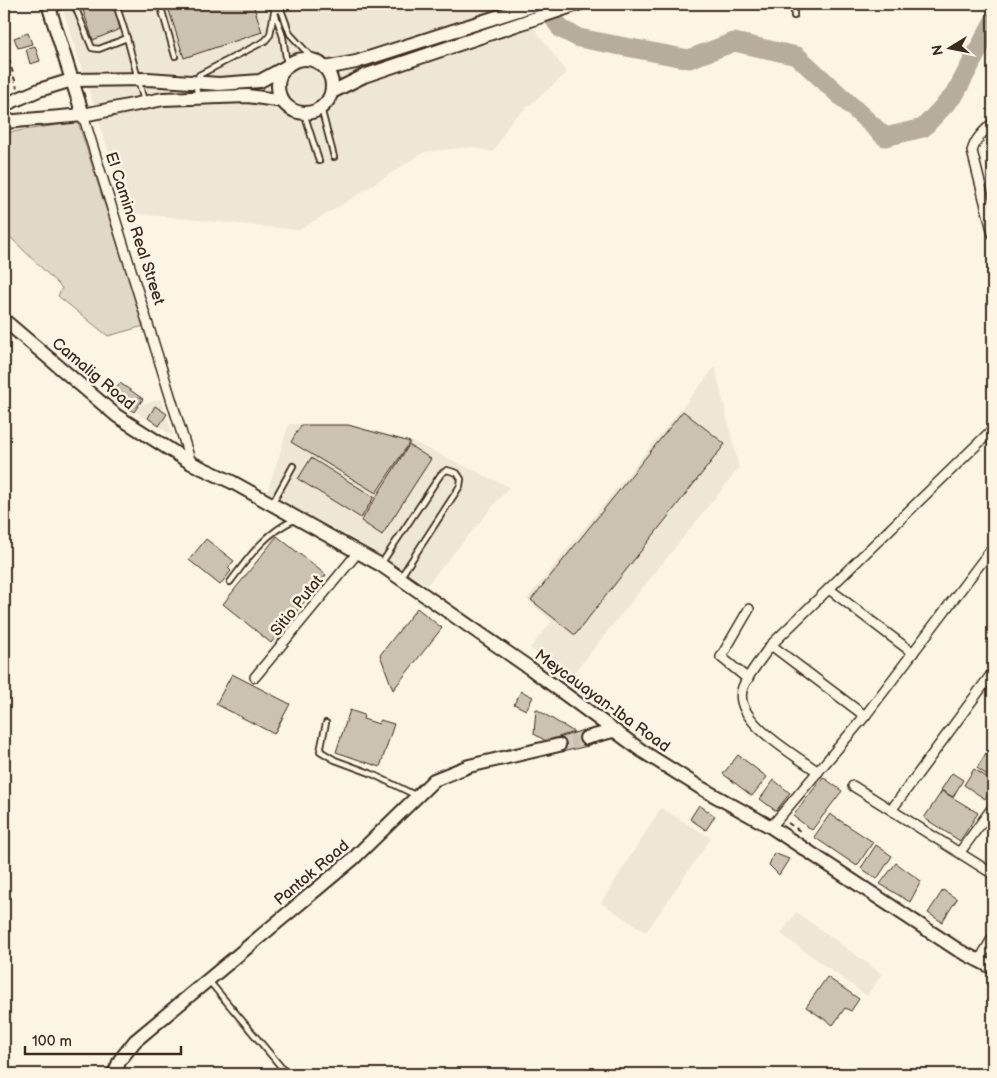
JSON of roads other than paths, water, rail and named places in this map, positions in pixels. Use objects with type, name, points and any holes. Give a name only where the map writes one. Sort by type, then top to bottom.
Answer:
[{"type":"main road","points":[[325,68],[356,62],[531,10],[567,6]]},
{"type":"main road","name":"El Camino Real Street","points":[[49,8],[83,115]]},
{"type":"main road","points":[[285,67],[278,83],[283,101],[292,110],[304,113],[321,108],[332,92],[364,76],[531,10]]},
{"type":"main road","points":[[4,105],[72,80],[138,78],[219,84],[260,81],[300,59],[314,60],[325,68],[332,79],[332,92]]},
{"type":"main road","points":[[4,122],[83,115],[163,99],[248,96],[283,101]]},
{"type":"main road","name":"Camalig Road","points":[[4,320],[30,340],[94,399],[191,463]]},
{"type":"main road","name":"Meycauayan-Iba Road","points":[[191,463],[232,482],[358,551],[531,669],[613,731],[701,788],[771,827],[928,931],[979,961],[993,967]]},
{"type":"main road","points":[[586,738],[613,731]]},
{"type":"main road","name":"Pantok Road","points":[[114,1074],[120,1060],[135,1041],[353,859],[418,796],[442,776],[469,766],[559,744]]},
{"type":"street","name":"El Camino Real Street","points":[[83,115],[191,463]]},
{"type":"street","points":[[993,123],[981,133],[972,151],[993,234]]},
{"type":"street","points":[[984,200],[993,197]]},
{"type":"street","points":[[818,772],[751,723],[741,705],[742,688],[771,645],[993,429]]},
{"type":"street","points":[[771,827],[865,716],[993,547]]},
{"type":"street","name":"Sitio Putat","points":[[255,677],[358,551]]},
{"type":"street","points":[[829,589],[913,653]]},
{"type":"street","points":[[748,679],[721,657],[749,609]]},
{"type":"street","points":[[771,645],[865,716]]},
{"type":"street","points":[[892,808],[993,672]]},
{"type":"street","points":[[853,786],[892,808],[993,874]]},
{"type":"street","points":[[960,852],[993,807]]},
{"type":"street","points":[[979,961],[993,937]]},
{"type":"lane","points":[[49,8],[65,4]]},
{"type":"lane","points":[[74,4],[92,48],[99,49],[127,38]]},
{"type":"lane","points":[[116,4],[144,102]]},
{"type":"lane","points":[[160,4],[175,56]]},
{"type":"lane","points":[[272,4],[283,37],[285,67]]},
{"type":"lane","points":[[794,4],[794,16]]},
{"type":"lane","points":[[197,98],[196,82],[199,75],[265,41],[270,35],[274,12],[280,6],[290,34],[314,60]]},
{"type":"lane","points":[[321,108],[334,157]]},
{"type":"lane","points":[[304,113],[319,161]]},
{"type":"lane","points":[[272,505],[293,466]]},
{"type":"lane","points":[[380,565],[441,474],[447,470],[457,473],[461,479],[460,486],[400,578]]},
{"type":"lane","points":[[230,582],[260,542],[282,525],[297,518]]},
{"type":"lane","points":[[326,723],[320,751],[335,760],[370,773],[418,796]]},
{"type":"lane","points":[[208,980],[287,1074]]},
{"type":"waterway","points":[[544,4],[561,29],[579,38],[689,59],[734,42],[797,56],[885,137],[923,128],[955,94],[993,22]]},
{"type":"tunnel","points":[[559,745],[586,738]]}]
